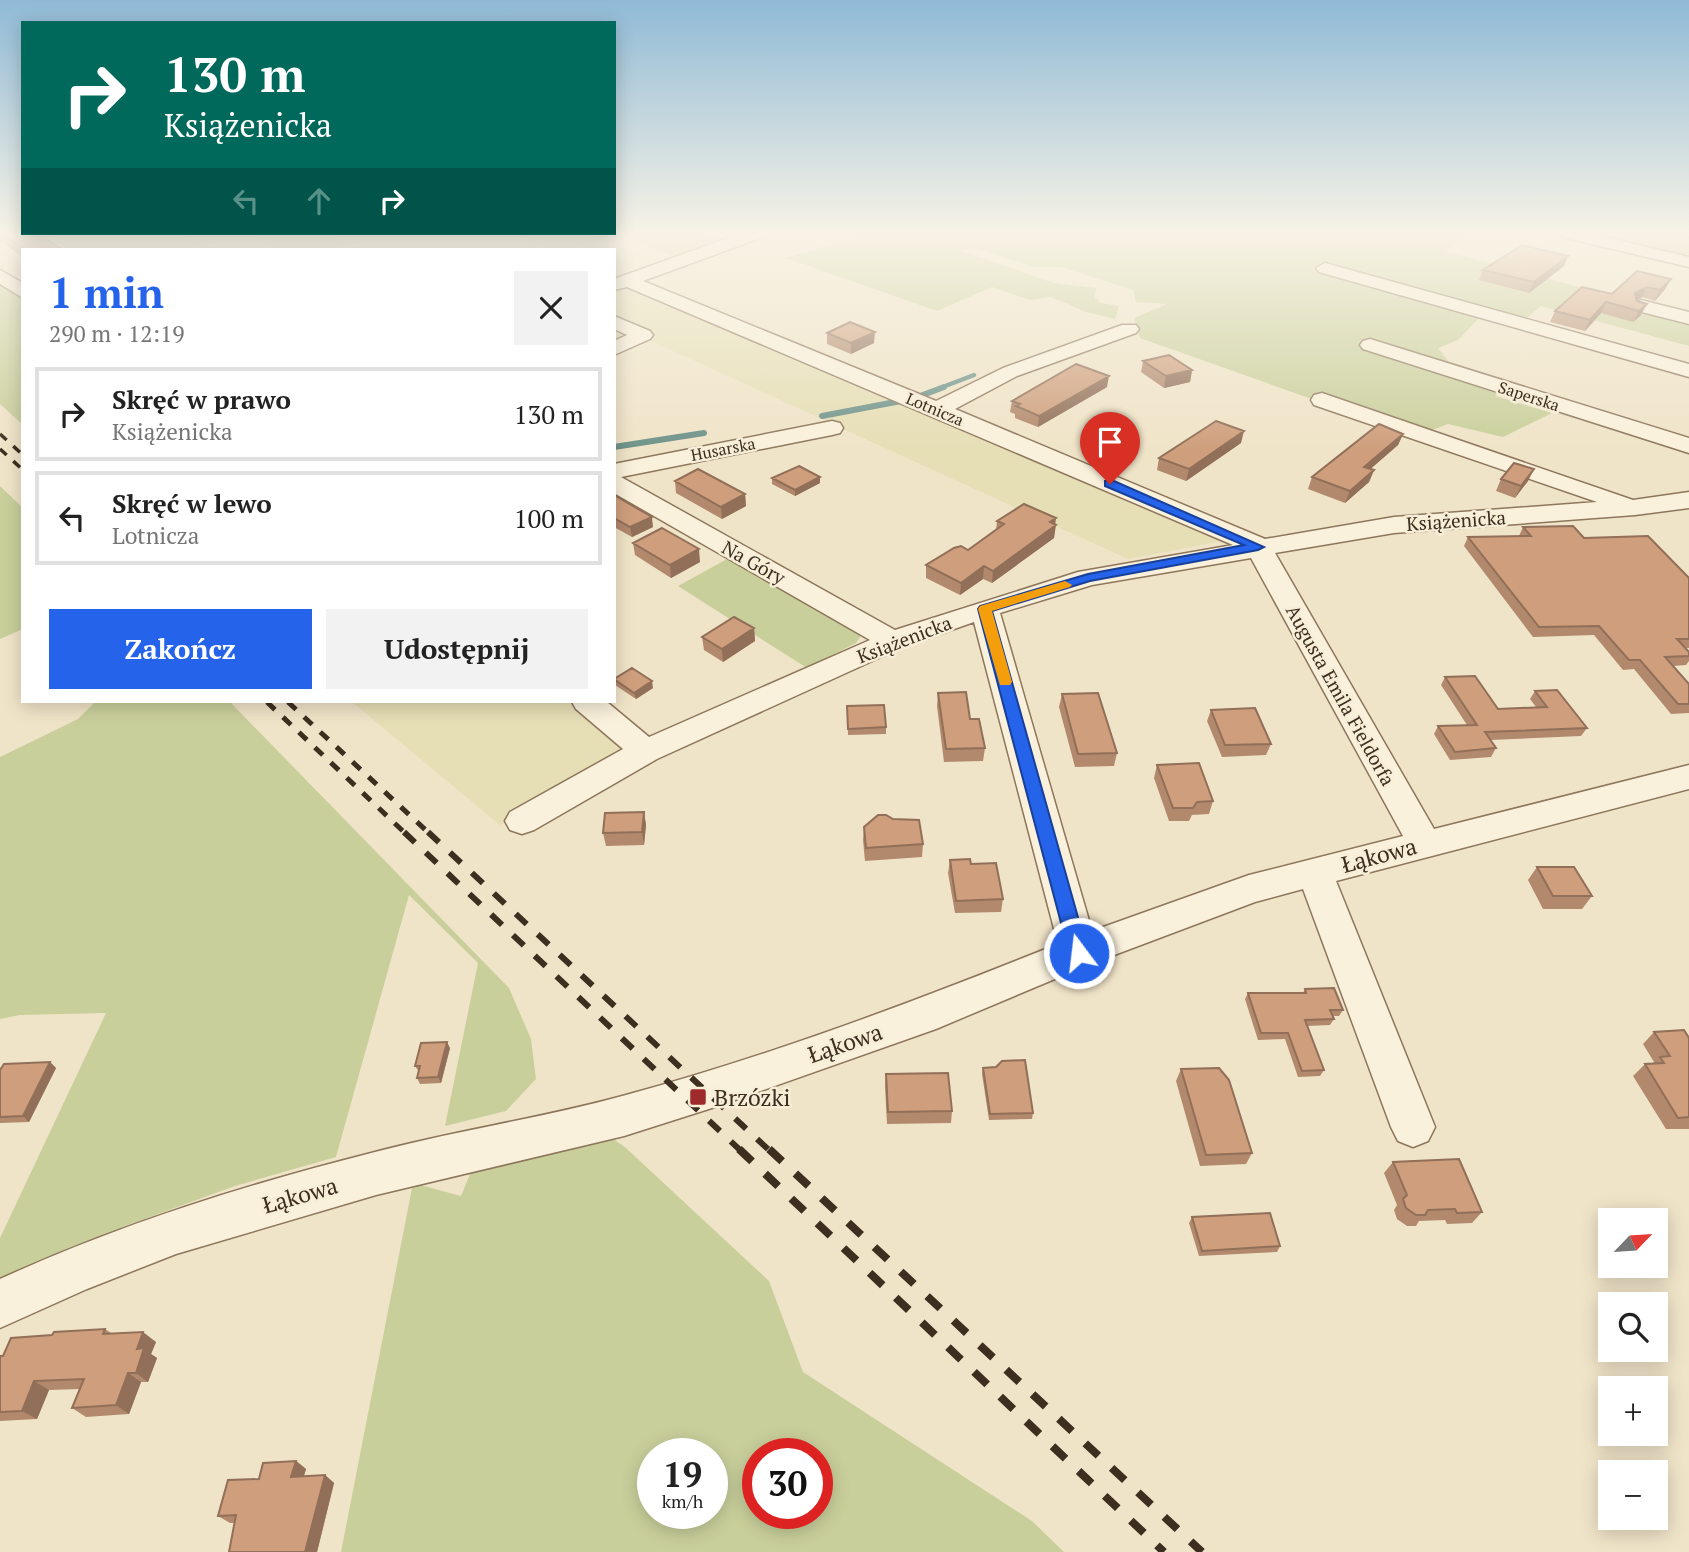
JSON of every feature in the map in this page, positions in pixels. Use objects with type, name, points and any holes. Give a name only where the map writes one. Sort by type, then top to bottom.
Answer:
[{"type":"street","name":"Lotnicza","points":[[683,305],[1258,547]]},
{"type":"street","points":[[1457,305],[1689,371]]},
{"type":"street","points":[[1641,306],[1689,318]]},
{"type":"street","points":[[616,323],[643,335],[616,348]]},
{"type":"street","points":[[936,410],[1010,372],[1129,329]]},
{"type":"street","name":"Saperska","points":[[1370,345],[1689,446]]},
{"type":"street","points":[[1322,400],[1635,507]]},
{"type":"street","name":"Husarska","points":[[616,471],[832,428]]},
{"type":"street","name":"Na Góry","points":[[616,484],[893,641]]},
{"type":"street","name":"Książenicka","points":[[522,821],[646,751],[893,641],[985,609],[1088,578],[1394,525],[1635,507],[1689,500]]},
{"type":"street","name":"Augusta Emila Fieldorfa","points":[[1258,547],[1424,843]]},
{"type":"street","points":[[985,609],[1079,953]]},
{"type":"street","points":[[588,703],[646,751]]},
{"type":"street","name":"Łąkowa","points":[[0,1304],[136,1244],[196,1225],[376,1173],[624,1116],[686,1098],[922,1017],[1249,888],[1689,777]]},
{"type":"street","points":[[1315,872],[1413,1127]]},
{"type":"shaded area","points":[[616,305],[670,305],[1228,540],[1128,559],[649,340],[616,353]]},
{"type":"shaded area","points":[[353,703],[576,703],[643,752],[500,825]]},
{"type":"green space","points":[[0,305],[21,305],[21,423],[0,404]]},
{"type":"green space","points":[[921,305],[950,305],[937,311]]},
{"type":"green space","points":[[1071,305],[1119,306],[1115,319]]},
{"type":"green space","points":[[1164,305],[1649,305],[1689,316],[1689,346],[1541,306],[1522,322],[1488,309],[1458,340],[1438,348],[1448,361],[1508,381],[1495,396],[1552,413],[1503,437],[1448,424],[1416,436],[1140,338],[1134,318]]},
{"type":"green space","points":[[0,486],[21,506],[21,630],[0,639]]},
{"type":"green space","points":[[729,558],[862,634],[856,643],[807,668],[678,586]]},
{"type":"green space","points":[[94,703],[231,703],[509,988],[531,1039],[536,1079],[506,1111],[445,1126],[478,963],[409,895],[336,1157],[235,1186],[125,1226],[0,1289],[0,1238],[106,1013],[20,1015],[0,1019],[0,757],[78,719]]},
{"type":"green space","points":[[605,1133],[626,1148],[769,1281],[803,1372],[1032,1521],[1064,1552],[341,1552],[413,1183],[461,1196],[470,1174],[494,1157]]},
{"type":"building","points":[[1561,305],[1603,305],[1590,320],[1555,311]]},
{"type":"building","points":[[1619,305],[1645,305],[1639,311]]},
{"type":"building","points":[[850,322],[875,332],[851,343],[827,333]]},
{"type":"building","points":[[1169,355],[1192,370],[1166,376],[1143,361]]},
{"type":"building","points":[[1076,364],[1109,376],[1039,416],[1016,406],[1020,404],[1012,401]]},
{"type":"building","points":[[1216,421],[1244,431],[1189,469],[1159,458]]},
{"type":"building","points":[[1379,424],[1403,434],[1364,467],[1374,470],[1350,491],[1312,477]]},
{"type":"building","points":[[1514,463],[1534,469],[1521,486],[1501,479]]},
{"type":"building","points":[[799,466],[820,477],[795,490],[772,478]]},
{"type":"building","points":[[698,469],[745,494],[721,507],[675,481]]},
{"type":"building","points":[[616,496],[652,517],[630,527],[616,519]]},
{"type":"building","points":[[1024,504],[1056,518],[1050,522],[1056,525],[993,571],[984,566],[961,583],[926,565],[954,548],[961,546],[968,550],[1004,524],[997,521]]},
{"type":"building","points":[[1573,526],[1584,538],[1648,536],[1689,578],[1689,639],[1677,639],[1689,652],[1689,656],[1665,657],[1689,684],[1689,704],[1678,704],[1640,660],[1629,660],[1599,626],[1539,627],[1468,537],[1531,536],[1523,527]]},
{"type":"building","points":[[662,528],[699,549],[670,565],[633,543]]},
{"type":"building","points":[[734,617],[754,628],[722,649],[702,637]]},
{"type":"building","points":[[632,668],[652,681],[634,693],[616,678]]},
{"type":"building","points":[[1475,676],[1498,709],[1547,707],[1535,691],[1557,690],[1587,728],[1485,732],[1496,748],[1455,752],[1438,726],[1477,725],[1445,677]]},
{"type":"building","points":[[966,692],[970,719],[979,719],[985,748],[946,749],[938,693]]},
{"type":"building","points":[[1098,693],[1117,753],[1078,754],[1062,694]]},
{"type":"building","points":[[884,705],[886,727],[848,729],[847,706]]},
{"type":"building","points":[[1255,708],[1271,744],[1225,745],[1211,710]]},
{"type":"building","points":[[1199,763],[1213,801],[1197,802],[1193,808],[1173,808],[1157,765]]},
{"type":"building","points":[[644,812],[642,832],[603,833],[605,813]]},
{"type":"building","points":[[878,815],[893,819],[919,820],[923,844],[866,848],[864,827]]},
{"type":"building","points":[[970,859],[971,864],[996,863],[1003,899],[956,901],[950,860]]},
{"type":"building","points":[[1537,867],[1574,867],[1592,896],[1553,896]]},
{"type":"building","points":[[1334,988],[1343,1010],[1330,1010],[1334,1019],[1305,1020],[1324,1070],[1302,1071],[1288,1033],[1261,1033],[1248,993],[1306,993],[1305,989]]},
{"type":"building","points":[[1684,1030],[1689,1038],[1689,1117],[1678,1118],[1645,1064],[1664,1063],[1660,1057],[1670,1056],[1654,1032]]},
{"type":"building","points":[[447,1042],[438,1077],[417,1078],[420,1066],[415,1066],[421,1043]]},
{"type":"building","points":[[1025,1060],[1033,1113],[990,1114],[983,1068],[996,1067],[1002,1061]]},
{"type":"building","points":[[50,1062],[23,1116],[0,1117],[0,1070],[4,1064]]},
{"type":"building","points":[[1219,1068],[1229,1080],[1252,1153],[1206,1155],[1181,1069]]},
{"type":"building","points":[[948,1073],[952,1111],[888,1112],[886,1074]]},
{"type":"building","points":[[1459,1159],[1482,1212],[1428,1210],[1425,1215],[1416,1215],[1406,1208],[1403,1199],[1407,1195],[1393,1162]]},
{"type":"building","points":[[1270,1213],[1280,1246],[1202,1251],[1192,1217]]},
{"type":"building","points":[[105,1329],[103,1334],[143,1332],[137,1349],[144,1348],[136,1373],[128,1373],[116,1405],[72,1408],[84,1379],[34,1381],[22,1411],[0,1412],[0,1356],[3,1356],[11,1338]]},
{"type":"building","points":[[296,1461],[291,1477],[325,1475],[305,1552],[229,1552],[236,1515],[218,1516],[228,1480],[259,1479],[263,1463]]},
{"type":"waterway","points":[[940,388],[974,375]]},
{"type":"waterway","points":[[920,396],[944,387]]},
{"type":"waterway","points":[[822,416],[906,400]]},
{"type":"waterway","points":[[616,447],[704,433]]},
{"type":"railway","points":[[0,434],[21,453]]},
{"type":"railway","points":[[0,449],[21,468]]},
{"type":"railway","points":[[268,703],[406,834]]},
{"type":"railway","points":[[289,703],[430,834]]},
{"type":"railway","points":[[404,832],[741,1151]]},
{"type":"railway","points":[[428,832],[770,1151]]},
{"type":"railway","points":[[739,1149],[1164,1552]]},
{"type":"railway","points":[[769,1149],[1202,1552]]},
{"type":"slow traffic","points":[[1005,682],[985,609],[1065,585]]},
{"type":"place","name":"Brzózki","points":[[698,1097]]},
{"type":"route","points":[[1079,953],[985,609],[1088,578],[1258,547],[1110,484]]}]
